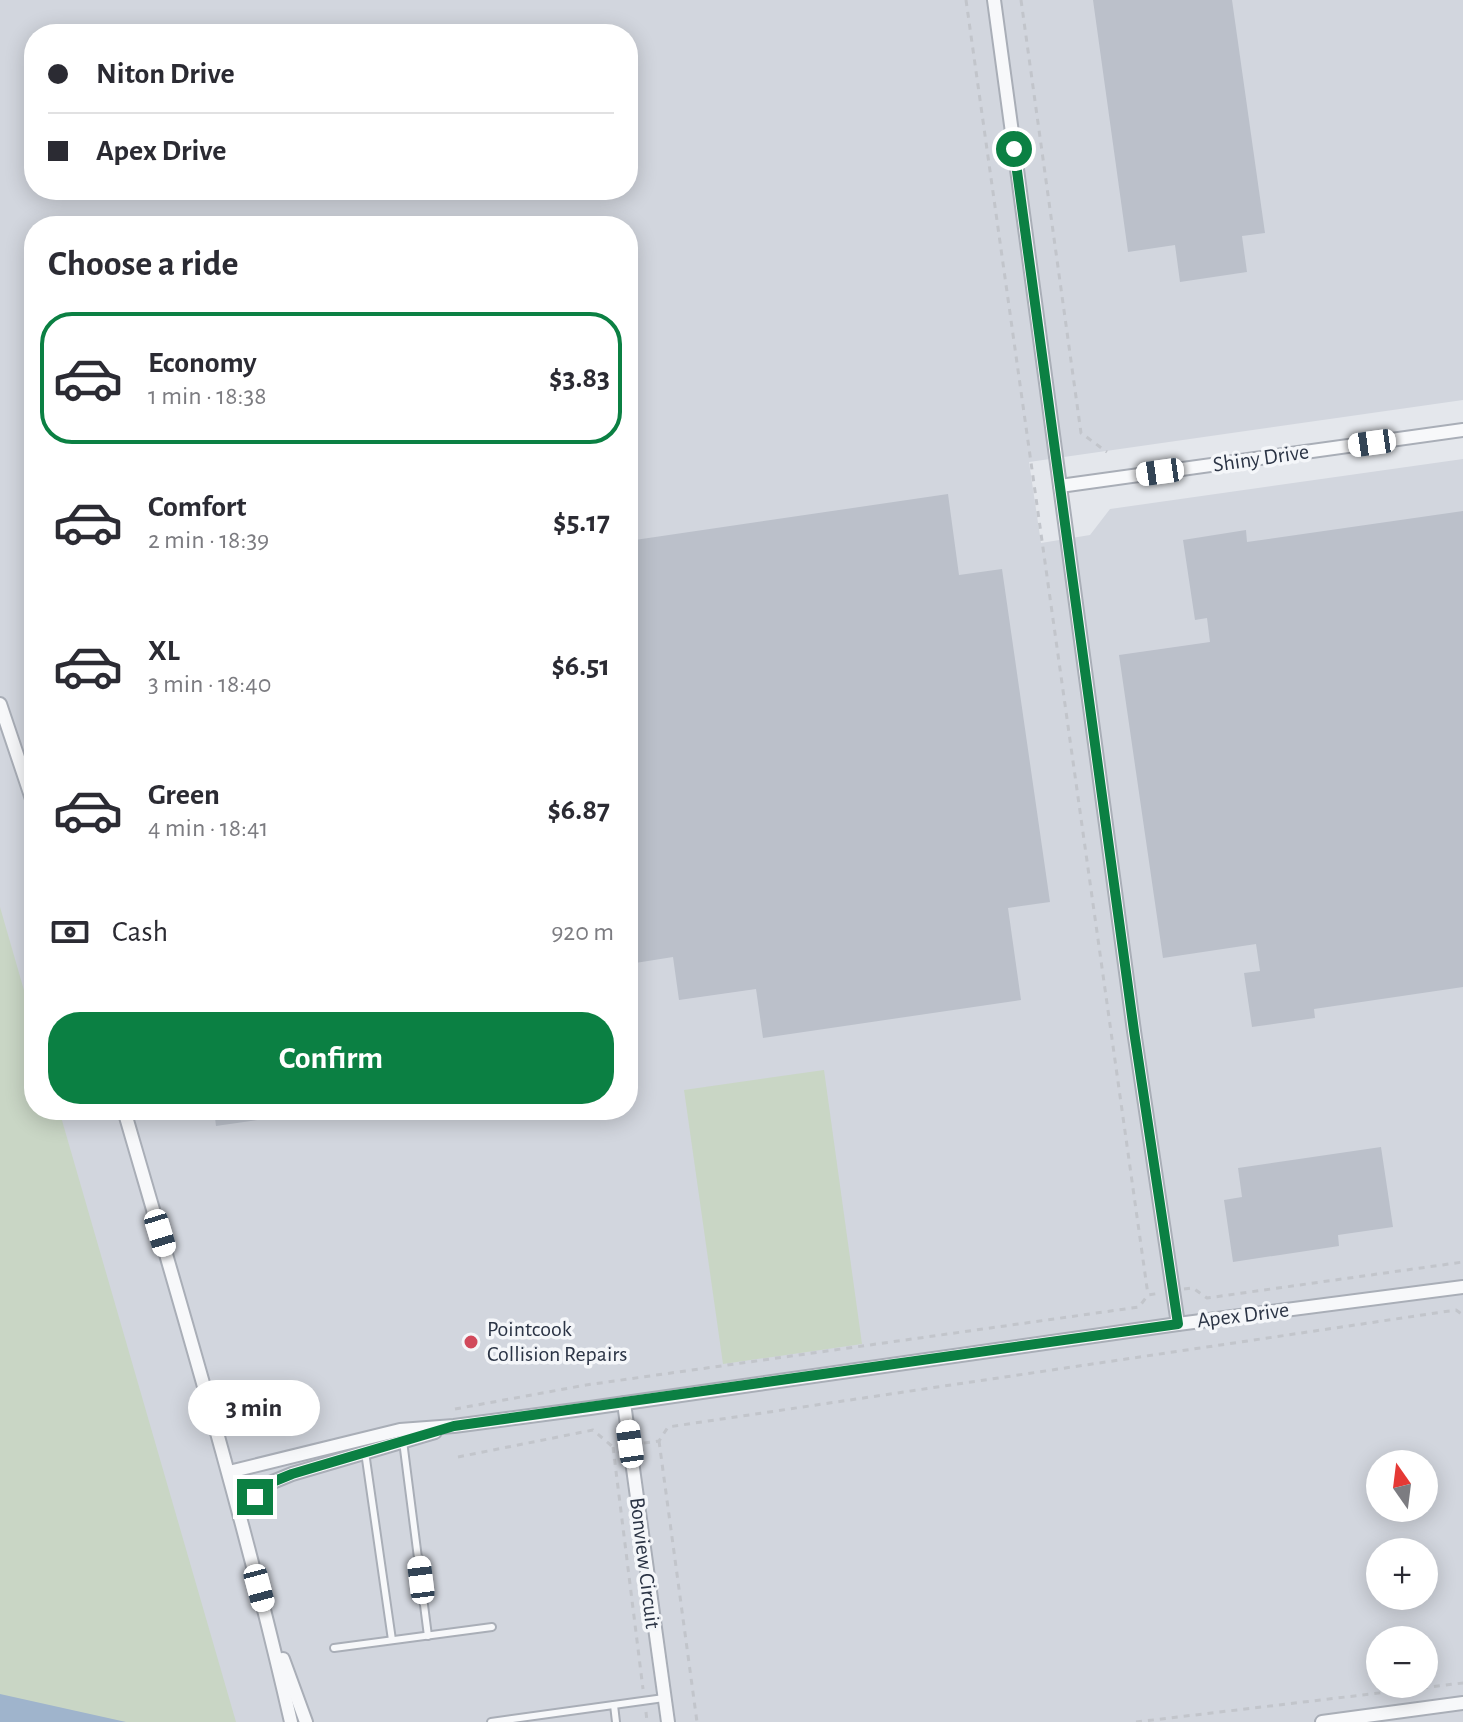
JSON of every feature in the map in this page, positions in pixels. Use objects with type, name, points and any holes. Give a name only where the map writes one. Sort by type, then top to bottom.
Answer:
[{"type":"street","points":[[994,0],[1134,1031],[1178,1324]]},
{"type":"street","name":"Shiny Drive","points":[[1060,486],[1463,430]]},
{"type":"street","points":[[0,704],[24,775]]},
{"type":"street","points":[[127,1120],[229,1472],[266,1611],[291,1722]]},
{"type":"street","name":"Apex Drive","points":[[229,1472],[400,1430],[454,1426],[1463,1287]]},
{"type":"street","name":"Bonview Circuit","points":[[624,1403],[668,1722]]},
{"type":"street","name":"Apex Drive","points":[[240,1517],[270,1483],[454,1426]]},
{"type":"street","points":[[266,1611],[306,1722]]},
{"type":"street","points":[[1322,1722],[1463,1703]]},
{"type":"lane","points":[[403,1441],[428,1636]]},
{"type":"lane","points":[[365,1452],[392,1640]]},
{"type":"lane","points":[[334,1648],[492,1627]]},
{"type":"lane","points":[[491,1722],[664,1698]]},
{"type":"lane","points":[[614,1705],[616,1722]]},
{"type":"path","points":[[966,0],[1148,1295]]},
{"type":"path","points":[[1021,0],[1081,433],[1107,452]]},
{"type":"path","points":[[455,1409],[586,1385],[1139,1307],[1148,1295],[1193,1288],[1207,1298],[1463,1262]]},
{"type":"path","points":[[697,1722],[659,1441],[668,1427],[1456,1310],[1463,1315]]},
{"type":"path","points":[[458,1457],[593,1430],[613,1447],[647,1722]]},
{"type":"path","points":[[613,1447],[659,1441]]},
{"type":"path","points":[[1138,1722],[1463,1683]]},
{"type":"shaded area","points":[[0,0],[1463,0],[1463,400],[1029,462],[1041,543],[1090,535],[1110,509],[1463,459],[1463,1722],[0,1722]]},
{"type":"green space","points":[[0,907],[24,990],[24,1120],[62,1120],[236,1722],[0,1722]]},
{"type":"green space","points":[[824,1070],[862,1344],[723,1364],[684,1090]]},
{"type":"water","points":[[0,1694],[126,1722],[0,1722]]},
{"type":"building","points":[[1093,0],[1232,0],[1265,233],[1242,236],[1247,272],[1180,282],[1175,245],[1128,252]]},
{"type":"building","points":[[948,494],[959,575],[1002,569],[1050,902],[1008,908],[1021,1000],[763,1038],[756,989],[679,1000],[673,957],[638,963],[638,540]]},
{"type":"building","points":[[1463,511],[1463,987],[1314,1009],[1315,1018],[1252,1027],[1244,973],[1260,971],[1256,944],[1163,958],[1119,655],[1210,642],[1207,618],[1195,620],[1183,540],[1246,530],[1247,542]]},
{"type":"building","points":[[215,1120],[257,1120],[216,1126]]},
{"type":"building","points":[[1381,1147],[1393,1227],[1338,1235],[1339,1246],[1233,1262],[1224,1200],[1242,1197],[1238,1168]]},
{"type":"place","name":"Pointcook Collision Repairs","points":[[471,1342]]},
{"type":"route","points":[[255,1497],[270,1483],[292,1474],[454,1426],[1178,1324],[1134,1031],[1014,149]]}]
